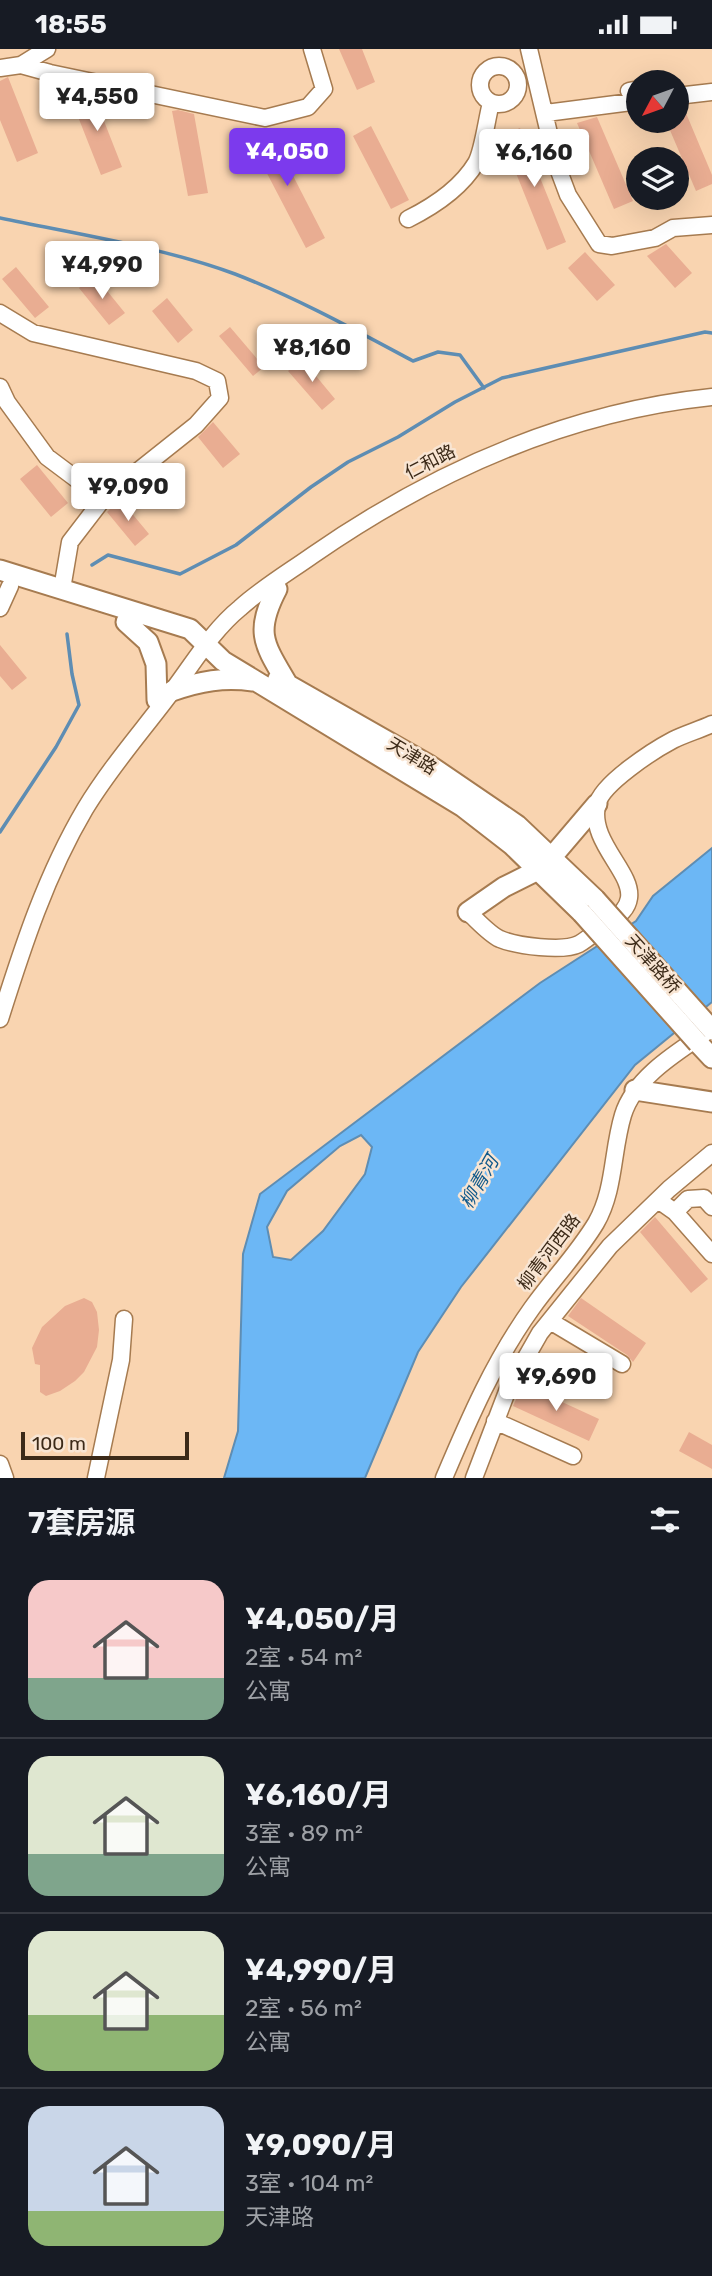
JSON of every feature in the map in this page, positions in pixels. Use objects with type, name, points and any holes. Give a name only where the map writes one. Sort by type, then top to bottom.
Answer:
[{"type":"main road","name":"天津路","points":[[3,580],[62,589],[190,629],[223,661],[463,807],[512,845],[545,864]]},
{"type":"main road","name":"天津路","points":[[3,580],[126,622],[231,652],[429,765],[517,825],[545,864],[588,906]]},
{"type":"main road","points":[[277,589],[265,612],[264,633],[270,655],[288,685]]},
{"type":"main road","points":[[126,622],[148,642],[165,695],[206,680],[237,679],[257,682]]},
{"type":"main road","points":[[468,912],[504,887],[545,864],[597,804]]},
{"type":"main road","name":"天津路桥","points":[[588,906],[707,1034]]},
{"type":"main road","points":[[707,1034],[712,1058]]},
{"type":"main road","points":[[635,1090],[712,1102]]},
{"type":"street","points":[[22,65],[47,49]]},
{"type":"street","points":[[0,68],[22,65],[265,118],[308,107],[324,89],[312,49]]},
{"type":"street","points":[[529,49],[556,163],[568,195],[599,244],[612,246],[654,239],[673,229],[712,225]]},
{"type":"street","points":[[498,66],[505,67],[516,77],[518,85],[513,98],[504,104],[491,103],[481,91],[482,78],[486,71],[498,66]]},
{"type":"street","points":[[516,77],[535,72]]},
{"type":"street","points":[[690,93],[712,92]]},
{"type":"street","points":[[546,113],[626,96]]},
{"type":"street","points":[[408,219],[432,207],[457,186],[477,161],[491,103]]},
{"type":"street","points":[[0,313],[33,333],[196,371],[218,381],[220,398],[196,425],[103,499],[70,542],[62,589]]},
{"type":"street","points":[[0,387],[7,403],[47,457],[103,499]]},
{"type":"street","name":"仁和路","points":[[206,646],[240,608],[344,534],[422,487],[482,458],[592,418],[712,397]]},
{"type":"street","name":"仁和路","points":[[0,1019],[36,908],[57,862],[92,798],[165,695],[182,666],[244,612],[347,539],[424,492],[484,464],[594,424],[712,403]]},
{"type":"street","points":[[0,608],[3,580]]},
{"type":"street","name":"仁和路","points":[[0,999],[30,906],[51,859],[81,805],[114,756],[165,695]]},
{"type":"street","points":[[468,912],[499,939],[540,947],[559,947],[578,945],[625,910],[629,897],[628,885],[603,843],[597,823],[597,804],[603,793],[642,759],[672,740],[712,724]]},
{"type":"street","name":"柳青河西路","points":[[444,1478],[487,1378],[531,1310],[594,1225],[605,1204],[623,1114],[635,1090],[672,1056],[707,1034]]},
{"type":"street","points":[[474,1478],[508,1389],[540,1333],[610,1246],[657,1200],[712,1153]]},
{"type":"street","points":[[675,1212],[688,1199],[704,1198],[712,1207]]},
{"type":"street","points":[[657,1200],[675,1212],[712,1254]]},
{"type":"street","points":[[96,1478],[121,1360],[124,1319]]},
{"type":"street","points":[[550,1321],[622,1364]]},
{"type":"street","points":[[495,1421],[573,1456]]},
{"type":"street","points":[[0,1464],[5,1478]]},
{"type":"water","name":"柳青河","points":[[712,848],[712,1002],[635,1065],[461,1287],[418,1352],[365,1478],[224,1478],[238,1431],[243,1254],[260,1194],[540,983],[636,921],[653,896]],"holes":[[[361,1135],[372,1147],[365,1174],[323,1231],[291,1260],[273,1257],[267,1227],[287,1191],[340,1146]]]},
{"type":"building","points":[[339,49],[362,49],[375,82],[357,90]]},
{"type":"building","points":[[8,77],[38,153],[17,162],[0,120],[0,81]]},
{"type":"building","points":[[93,93],[122,167],[101,175],[71,99]]},
{"type":"building","points":[[172,111],[194,114],[208,193],[188,196]]},
{"type":"building","points":[[597,117],[626,185],[626,204],[614,209],[577,123]]},
{"type":"building","points":[[690,123],[712,175],[712,184],[696,191],[689,175],[689,147],[677,147],[671,133],[690,133]]},
{"type":"building","points":[[371,126],[409,200],[391,209],[353,136]]},
{"type":"building","points":[[520,128],[566,242],[547,250],[501,136]]},
{"type":"building","points":[[269,129],[325,238],[306,248],[249,139]]},
{"type":"building","points":[[666,244],[692,273],[675,288],[647,256]]},
{"type":"building","points":[[585,252],[615,285],[597,301],[568,268]]},
{"type":"building","points":[[16,267],[49,307],[35,318],[2,279]]},
{"type":"building","points":[[95,276],[125,313],[109,325],[79,288]]},
{"type":"building","points":[[167,298],[193,330],[178,343],[152,311]]},
{"type":"building","points":[[230,327],[264,367],[253,376],[219,336]]},
{"type":"building","points":[[302,359],[335,399],[322,410],[288,371]]},
{"type":"building","points":[[213,422],[240,454],[223,468],[198,437]]},
{"type":"building","points":[[37,465],[68,503],[51,517],[20,479]]},
{"type":"building","points":[[120,499],[149,534],[135,546],[107,512]]},
{"type":"building","points":[[0,645],[27,678],[12,690],[0,676]]},
{"type":"building","points":[[655,1217],[708,1279],[691,1293],[640,1232]]},
{"type":"building","points":[[84,1298],[92,1302],[97,1312],[97,1347],[84,1372],[75,1381],[46,1396],[40,1392],[40,1365],[35,1364],[32,1348],[42,1327],[65,1306]]},
{"type":"building","points":[[581,1298],[646,1343],[633,1362],[627,1355],[568,1316]]},
{"type":"building","points":[[523,1384],[599,1419],[589,1441],[513,1406]]},
{"type":"building","points":[[689,1432],[712,1445],[712,1469],[679,1451]]},
{"type":"waterway","points":[[0,218],[207,264],[303,304],[413,361],[438,352],[460,355],[484,388]]},
{"type":"waterway","points":[[92,565],[108,555],[180,574],[236,545],[348,462],[502,378],[705,332],[712,333]]},
{"type":"waterway","points":[[0,832],[56,747],[79,705],[67,634]]}]
